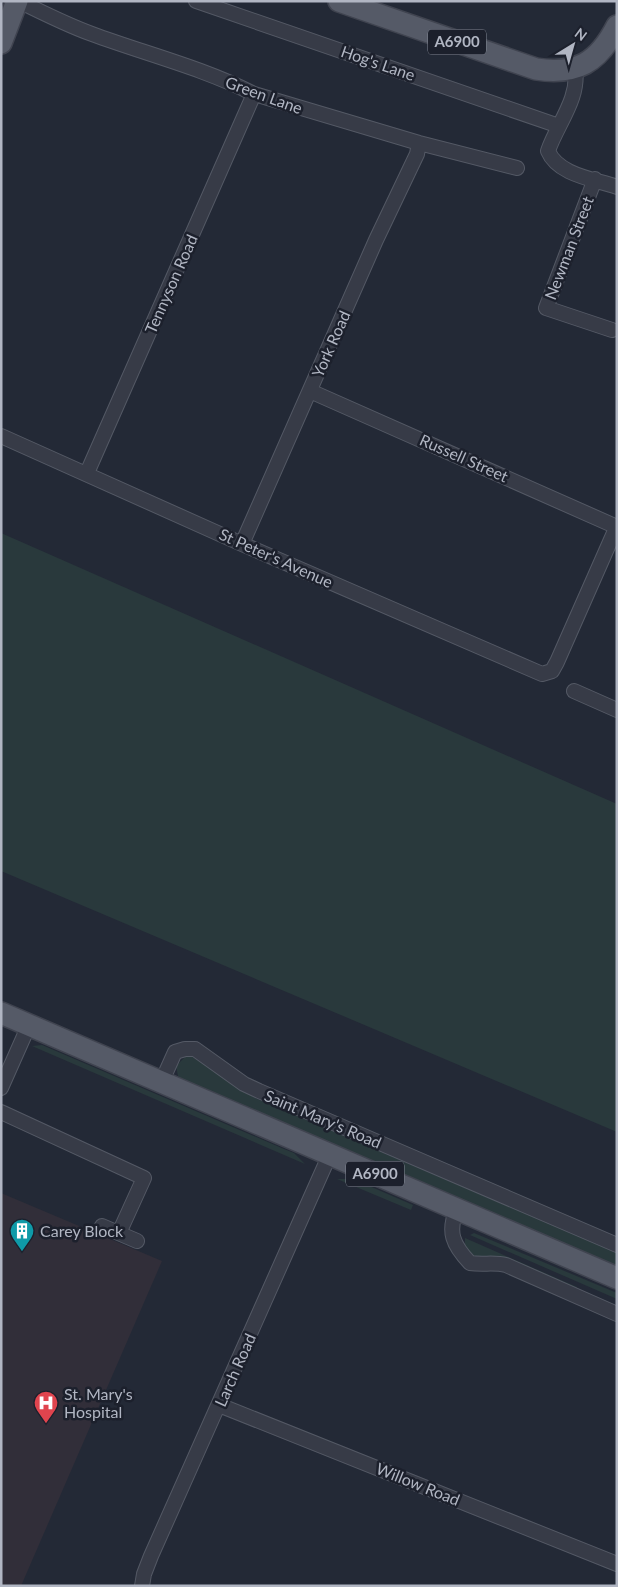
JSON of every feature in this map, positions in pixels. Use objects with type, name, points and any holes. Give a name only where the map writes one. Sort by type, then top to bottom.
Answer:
[{"type":"main road","points":[[1,43],[18,1]]},
{"type":"main road","name":"A6900","points":[[340,1],[536,69],[554,71],[575,68],[588,63],[601,52],[616,30]]},
{"type":"main road","name":"Saint Mary's Road","points":[[1,1012],[617,1278]]},
{"type":"street","name":"Green Lane","points":[[18,1],[91,34],[181,64],[254,94],[419,143],[517,168]]},
{"type":"street","name":"Hog's Lane","points":[[196,1],[559,126]]},
{"type":"street","points":[[575,68],[577,77],[572,102],[548,151],[551,158],[565,170],[617,187]]},
{"type":"street","name":"Tennyson Road","points":[[87,473],[254,94]]},
{"type":"street","name":"York Road","points":[[242,544],[376,240],[417,154],[419,143]]},
{"type":"street","name":"Newman Street","points":[[595,179],[546,308],[612,330]]},
{"type":"street","name":"Russell Street","points":[[310,391],[617,527]]},
{"type":"street","name":"St Peter's Avenue","points":[[1,436],[242,544],[542,674],[552,671],[557,662],[617,527]]},
{"type":"street","points":[[574,691],[617,710]]},
{"type":"street","points":[[1,1088],[29,1025]]},
{"type":"street","name":"Saint Mary's Road","points":[[162,1081],[176,1052],[185,1049],[195,1049],[244,1084],[617,1245]]},
{"type":"street","points":[[1,1112],[144,1178],[119,1234]]},
{"type":"street","name":"Larch Road","points":[[142,1586],[144,1574],[151,1556],[330,1154]]},
{"type":"street","points":[[457,1209],[451,1222],[451,1230],[454,1240],[470,1263],[480,1265],[498,1263],[617,1314]]},
{"type":"street","points":[[102,1226],[136,1241]]},
{"type":"street","name":"Willow Road","points":[[219,1405],[617,1564]]},
{"type":"shaded area","points":[[1,533],[617,804],[617,1132],[1,871]]},
{"type":"shaded area","points":[[42,1045],[294,1153],[305,1164],[32,1046]]},
{"type":"shaded area","points":[[191,1056],[255,1098],[617,1253],[617,1268],[184,1081],[178,1076],[176,1066],[185,1057]]},
{"type":"shaded area","points":[[337,1179],[353,1179],[413,1205],[411,1210]]},
{"type":"shaded area","name":"St. Mary's Hospital","points":[[1,1193],[162,1261],[21,1586],[1,1586]]},
{"type":"shaded area","points":[[474,1233],[617,1293],[617,1299],[470,1235]]},
{"type":"shaded area","points":[[465,1238],[577,1287],[576,1291],[474,1257],[465,1250]]},
{"type":"place","name":"Carey Block","points":[[22,1252]]},
{"type":"place","name":"St. Mary's Hospital","points":[[46,1424]]}]
